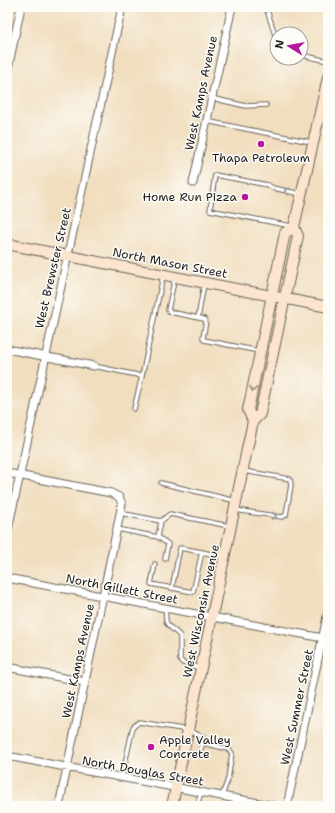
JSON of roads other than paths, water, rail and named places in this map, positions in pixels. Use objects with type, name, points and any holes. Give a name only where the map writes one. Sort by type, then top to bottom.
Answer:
[{"type":"main road","name":"West Wisconsin Avenue","points":[[253,421],[260,414],[298,236],[294,227],[328,77]]},
{"type":"main road","points":[[285,299],[281,289],[281,284],[290,242],[286,233],[294,227]]},
{"type":"main road","name":"West Wisconsin Avenue","points":[[172,806],[244,471],[253,421],[248,410],[286,233]]},
{"type":"main road","name":"North Mason Street","points":[[7,244],[328,307]]},
{"type":"main road","points":[[263,398],[262,378],[275,312],[272,296]]},
{"type":"street","points":[[7,74],[21,7]]},
{"type":"street","name":"West Brewster Street","points":[[7,534],[122,7]]},
{"type":"street","name":"West Kamps Avenue","points":[[193,183],[232,7]]},
{"type":"street","points":[[7,349],[94,366]]},
{"type":"street","points":[[7,473],[20,475]]},
{"type":"street","name":"West Kamps Avenue","points":[[20,475],[111,494],[119,497],[122,504],[59,806]]},
{"type":"street","name":"North Gillett Street","points":[[7,578],[325,638]]},
{"type":"street","name":"West Summer Street","points":[[287,806],[325,638],[328,612]]},
{"type":"street","points":[[7,666],[85,682]]},
{"type":"street","name":"North Douglas Street","points":[[7,756],[274,806]]},
{"type":"lane","points":[[266,7],[272,26]]},
{"type":"lane","points":[[309,57],[328,61]]},
{"type":"lane","points":[[211,98],[246,106],[266,105]]},
{"type":"lane","points":[[206,121],[314,143]]},
{"type":"lane","points":[[294,227],[210,210],[215,175],[268,185],[273,188],[302,194]]},
{"type":"lane","points":[[134,409],[164,275]]},
{"type":"lane","points":[[175,277],[168,310],[170,312],[206,320],[202,338],[204,340],[260,351]]},
{"type":"lane","points":[[198,318],[205,283]]},
{"type":"lane","points":[[94,366],[142,376]]},
{"type":"lane","points":[[161,483],[236,506],[282,517],[286,515],[291,485],[290,480],[244,471]]},
{"type":"lane","points":[[120,513],[160,521],[170,514],[232,527]]},
{"type":"lane","points":[[158,537],[160,521]]},
{"type":"lane","points":[[117,529],[158,537],[168,544],[165,559]]},
{"type":"lane","points":[[172,588],[180,548],[225,557]]},
{"type":"lane","points":[[155,564],[151,584],[193,592],[202,552]]},
{"type":"lane","points":[[166,609],[165,618],[168,627],[180,636],[180,660],[183,663],[202,668]]},
{"type":"lane","points":[[122,778],[135,723],[140,722],[188,730],[203,737],[203,743],[199,754],[197,755],[184,752]]},
{"type":"lane","points":[[203,743],[228,749],[232,753],[228,779],[222,796]]},
{"type":"lane","points":[[197,806],[201,792]]},
{"type":"place","name":"Thapa Petroleum","points":[[261,144]]},
{"type":"place","name":"Home Run Pizza","points":[[245,197]]},
{"type":"place","name":"Apple Valley Concrete","points":[[151,747]]}]
